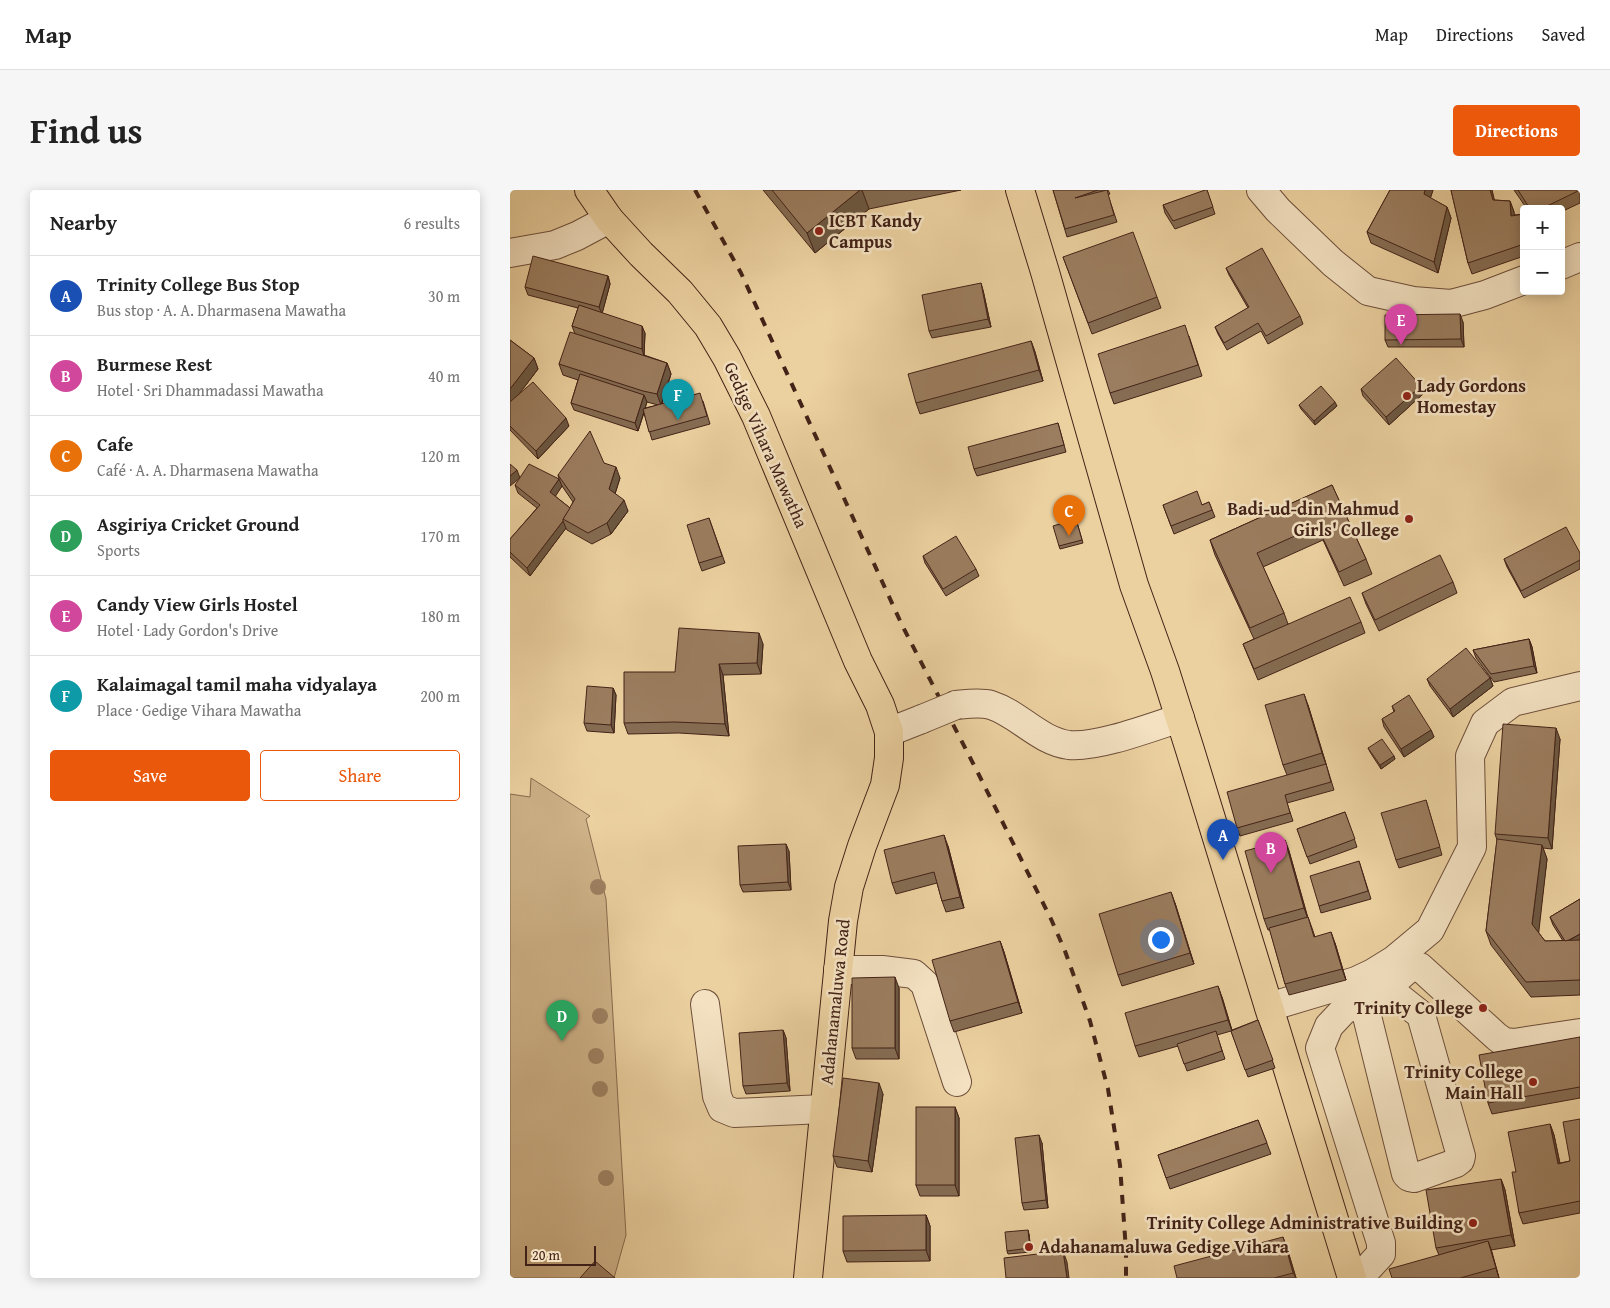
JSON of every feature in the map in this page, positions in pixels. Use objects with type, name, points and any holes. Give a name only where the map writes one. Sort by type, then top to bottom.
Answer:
[{"type":"main road","name":"Gedige Vihara Mawatha","points":[[589,190],[609,219],[680,292],[708,326],[726,358],[756,416],[858,661],[880,705],[889,732]]},
{"type":"main road","points":[[1020,190],[1134,585],[1180,718],[1352,1278]]},
{"type":"main road","name":"Adahanamaluwa Road","points":[[808,1278],[843,921],[850,887],[862,846],[885,785],[889,758],[889,732]]},
{"type":"street","points":[[1261,190],[1278,210],[1333,263],[1368,291],[1413,301],[1451,304],[1485,295],[1520,282]]},
{"type":"street","points":[[510,253],[555,245],[609,219]]},
{"type":"street","points":[[1565,263],[1580,257]]},
{"type":"street","points":[[1366,993],[1394,960],[1430,930],[1472,847],[1470,756],[1485,723],[1513,702],[1580,686]]},
{"type":"street","points":[[889,732],[956,705],[966,704],[989,705],[1002,710],[1052,740],[1078,745],[1118,738],[1180,718]]},
{"type":"street","points":[[1359,1278],[1381,1254],[1381,1243],[1320,1048],[1328,1026],[1345,1009],[1366,993],[1413,967],[1420,967],[1504,1042],[1514,1043],[1580,1032]]},
{"type":"street","points":[[838,970],[882,970],[914,974],[925,984],[958,1082]]},
{"type":"street","points":[[1269,1007],[1366,993],[1397,996],[1421,1015],[1461,1156],[1460,1160],[1456,1163],[1414,1178],[1406,1174],[1366,993]]},
{"type":"street","points":[[705,1004],[717,1096],[722,1108],[734,1113],[824,1109]]},
{"type":"shaded area","points":[[531,778],[590,816],[586,819],[606,899],[626,1235],[614,1278],[510,1278],[510,794],[530,797]]},
{"type":"building","points":[[772,190],[860,190],[807,233]]},
{"type":"building","points":[[1053,190],[1098,190],[1075,198],[1107,190],[1114,215],[1065,229]]},
{"type":"building","points":[[1207,190],[1213,207],[1173,221],[1163,205]]},
{"type":"building","points":[[1390,190],[1425,190],[1424,194],[1447,207],[1434,262],[1367,232]]},
{"type":"building","points":[[1451,190],[1490,190],[1493,200],[1510,201],[1511,216],[1520,215],[1520,245],[1468,263]]},
{"type":"building","points":[[1518,190],[1580,190],[1549,205],[1527,205]]},
{"type":"building","points":[[1133,232],[1157,297],[1088,323],[1063,257]]},
{"type":"building","points":[[1262,248],[1300,316],[1266,336],[1258,323],[1224,343],[1215,327],[1249,307],[1226,268]]},
{"type":"building","points":[[533,256],[608,276],[599,307],[525,287]]},
{"type":"building","points":[[981,283],[988,319],[929,331],[922,295]]},
{"type":"building","points":[[579,305],[642,326],[642,349],[572,326]]},
{"type":"building","points":[[1460,314],[1461,339],[1385,340],[1385,315]]},
{"type":"building","points":[[1185,325],[1198,365],[1110,393],[1098,354]]},
{"type":"building","points":[[570,332],[667,363],[657,394],[559,364]]},
{"type":"building","points":[[510,340],[534,358],[510,389]]},
{"type":"building","points":[[1031,341],[1039,370],[916,403],[908,374]]},
{"type":"building","points":[[1396,358],[1421,386],[1386,417],[1361,389]]},
{"type":"building","points":[[580,374],[644,395],[635,423],[571,403]]},
{"type":"building","points":[[533,382],[566,418],[536,451],[510,426],[510,402]]},
{"type":"building","points":[[1321,386],[1335,402],[1314,421],[1299,405]]},
{"type":"building","points":[[700,393],[707,416],[649,432],[643,409]]},
{"type":"building","points":[[1058,423],[1064,445],[974,469],[968,447]]},
{"type":"building","points":[[590,431],[604,463],[616,467],[609,489],[624,500],[607,523],[588,533],[563,519],[575,499],[558,475]]},
{"type":"building","points":[[510,464],[517,470],[510,476]]},
{"type":"building","points":[[529,464],[559,479],[550,492],[570,508],[563,521],[527,568],[510,552],[510,539],[540,505],[515,485]]},
{"type":"building","points":[[1332,485],[1366,559],[1339,572],[1317,526],[1257,553],[1284,613],[1250,628],[1210,540]]},
{"type":"building","points":[[1197,491],[1202,505],[1209,502],[1212,510],[1171,526],[1163,505]]},
{"type":"building","points":[[709,518],[722,556],[699,563],[687,525]]},
{"type":"building","points":[[1076,519],[1082,540],[1059,546],[1053,526]]},
{"type":"building","points":[[1566,527],[1580,553],[1580,560],[1521,591],[1504,559]]},
{"type":"building","points":[[956,536],[976,569],[943,589],[923,556]]},
{"type":"building","points":[[1440,555],[1453,582],[1375,620],[1362,593]]},
{"type":"building","points":[[1350,597],[1361,622],[1254,669],[1243,644]]},
{"type":"building","points":[[679,628],[759,633],[757,663],[719,664],[725,724],[675,722],[624,723],[624,672],[675,672]]},
{"type":"building","points":[[1529,639],[1534,666],[1491,674],[1473,650]]},
{"type":"building","points":[[1466,648],[1490,678],[1450,709],[1427,679]]},
{"type":"building","points":[[587,686],[613,688],[611,725],[584,723]]},
{"type":"building","points":[[1304,694],[1322,753],[1283,765],[1265,705]]},
{"type":"building","points":[[1409,695],[1431,730],[1401,749],[1382,719],[1395,711],[1392,706]]},
{"type":"building","points":[[1503,724],[1556,728],[1548,838],[1495,834]]},
{"type":"building","points":[[1382,739],[1394,756],[1380,765],[1368,748]]},
{"type":"building","points":[[1326,764],[1331,782],[1285,795],[1290,813],[1237,828],[1227,792]]},
{"type":"building","points":[[1426,800],[1440,847],[1396,860],[1381,813]]},
{"type":"building","points":[[1345,812],[1355,839],[1307,857],[1297,829]]},
{"type":"building","points":[[944,835],[960,897],[942,901],[934,872],[892,883],[884,850]]},
{"type":"building","points":[[1497,839],[1542,845],[1532,924],[1545,941],[1580,940],[1580,980],[1526,982],[1486,931]]},
{"type":"building","points":[[1285,840],[1304,908],[1264,919],[1245,851]]},
{"type":"building","points":[[786,844],[788,882],[740,885],[738,846]]},
{"type":"building","points":[[1359,861],[1368,891],[1319,906],[1310,876]]},
{"type":"building","points":[[1171,892],[1190,953],[1118,975],[1099,914]]},
{"type":"building","points":[[1580,899],[1580,934],[1565,941],[1550,917]]},
{"type":"building","points":[[1308,917],[1314,937],[1331,932],[1342,969],[1285,984],[1269,928]]},
{"type":"building","points":[[1000,941],[1018,1002],[950,1021],[932,960]]},
{"type":"building","points":[[895,977],[895,1048],[852,1048],[852,978]]},
{"type":"building","points":[[1218,986],[1228,1020],[1135,1046],[1125,1013]]},
{"type":"building","points":[[1258,1020],[1273,1060],[1245,1070],[1231,1031]]},
{"type":"building","points":[[783,1030],[787,1083],[743,1086],[739,1033]]},
{"type":"building","points":[[1216,1031],[1222,1051],[1184,1064],[1177,1044]]},
{"type":"building","name":"Trinity College Main Hall","points":[[1580,1037],[1580,1087],[1488,1103],[1479,1055]]},
{"type":"building","points":[[843,1078],[879,1083],[868,1161],[833,1156]]},
{"type":"building","points":[[916,1107],[955,1107],[955,1185],[916,1185]]},
{"type":"building","points":[[1580,1119],[1580,1201],[1519,1213],[1512,1172],[1516,1172],[1508,1132],[1550,1124],[1558,1164],[1570,1161],[1563,1122]]},
{"type":"building","points":[[1258,1120],[1267,1143],[1166,1178],[1158,1155]]},
{"type":"building","points":[[1039,1135],[1046,1200],[1022,1203],[1015,1138]]},
{"type":"building","name":"Trinity College Administrative Building","points":[[1501,1179],[1511,1235],[1436,1248],[1426,1190]]},
{"type":"building","points":[[926,1215],[926,1250],[843,1251],[843,1216]]},
{"type":"building","points":[[1028,1230],[1030,1248],[1007,1251],[1005,1232]]},
{"type":"building","points":[[1283,1237],[1293,1273],[1274,1278],[1177,1278],[1174,1266]]},
{"type":"building","points":[[1488,1241],[1496,1268],[1460,1278],[1392,1278],[1389,1269]]},
{"type":"building","points":[[1063,1251],[1067,1278],[1006,1278],[1004,1258]]},
{"type":"building","points":[[595,1261],[615,1278],[580,1278]]},
{"type":"railway","points":[[695,190],[741,273],[902,625],[979,775],[1065,951],[1090,1021],[1108,1089],[1120,1165],[1126,1278]]},
{"type":"place","name":"ICBT Kandy Campus","points":[[819,231]]},
{"type":"place","name":"Candy View Girls Hostel","points":[[1401,345]]},
{"type":"place","name":"Lady Gordons Homestay","points":[[1407,396]]},
{"type":"place","name":"Kalaimagal tamil maha vidyalaya","points":[[678,420]]},
{"type":"place","name":"Badi-ud-din Mahmud Girls' College","points":[[1409,519]]},
{"type":"place","name":"Cafe","points":[[1069,536]]},
{"type":"place","name":"Trinity College Bus Stop","points":[[1223,860]]},
{"type":"place","name":"Burmese Rest","points":[[1271,873]]},
{"type":"place","name":"Trinity College","points":[[1483,1008]]},
{"type":"place","name":"Asgiriya Cricket Ground","points":[[562,1041]]},
{"type":"place","name":"Trinity College Main Hall","points":[[1533,1082]]},
{"type":"place","name":"Trinity College Administrative Building","points":[[1473,1223]]},
{"type":"place","name":"Adahanamaluwa Gedige Vihara","points":[[1029,1247]]}]
